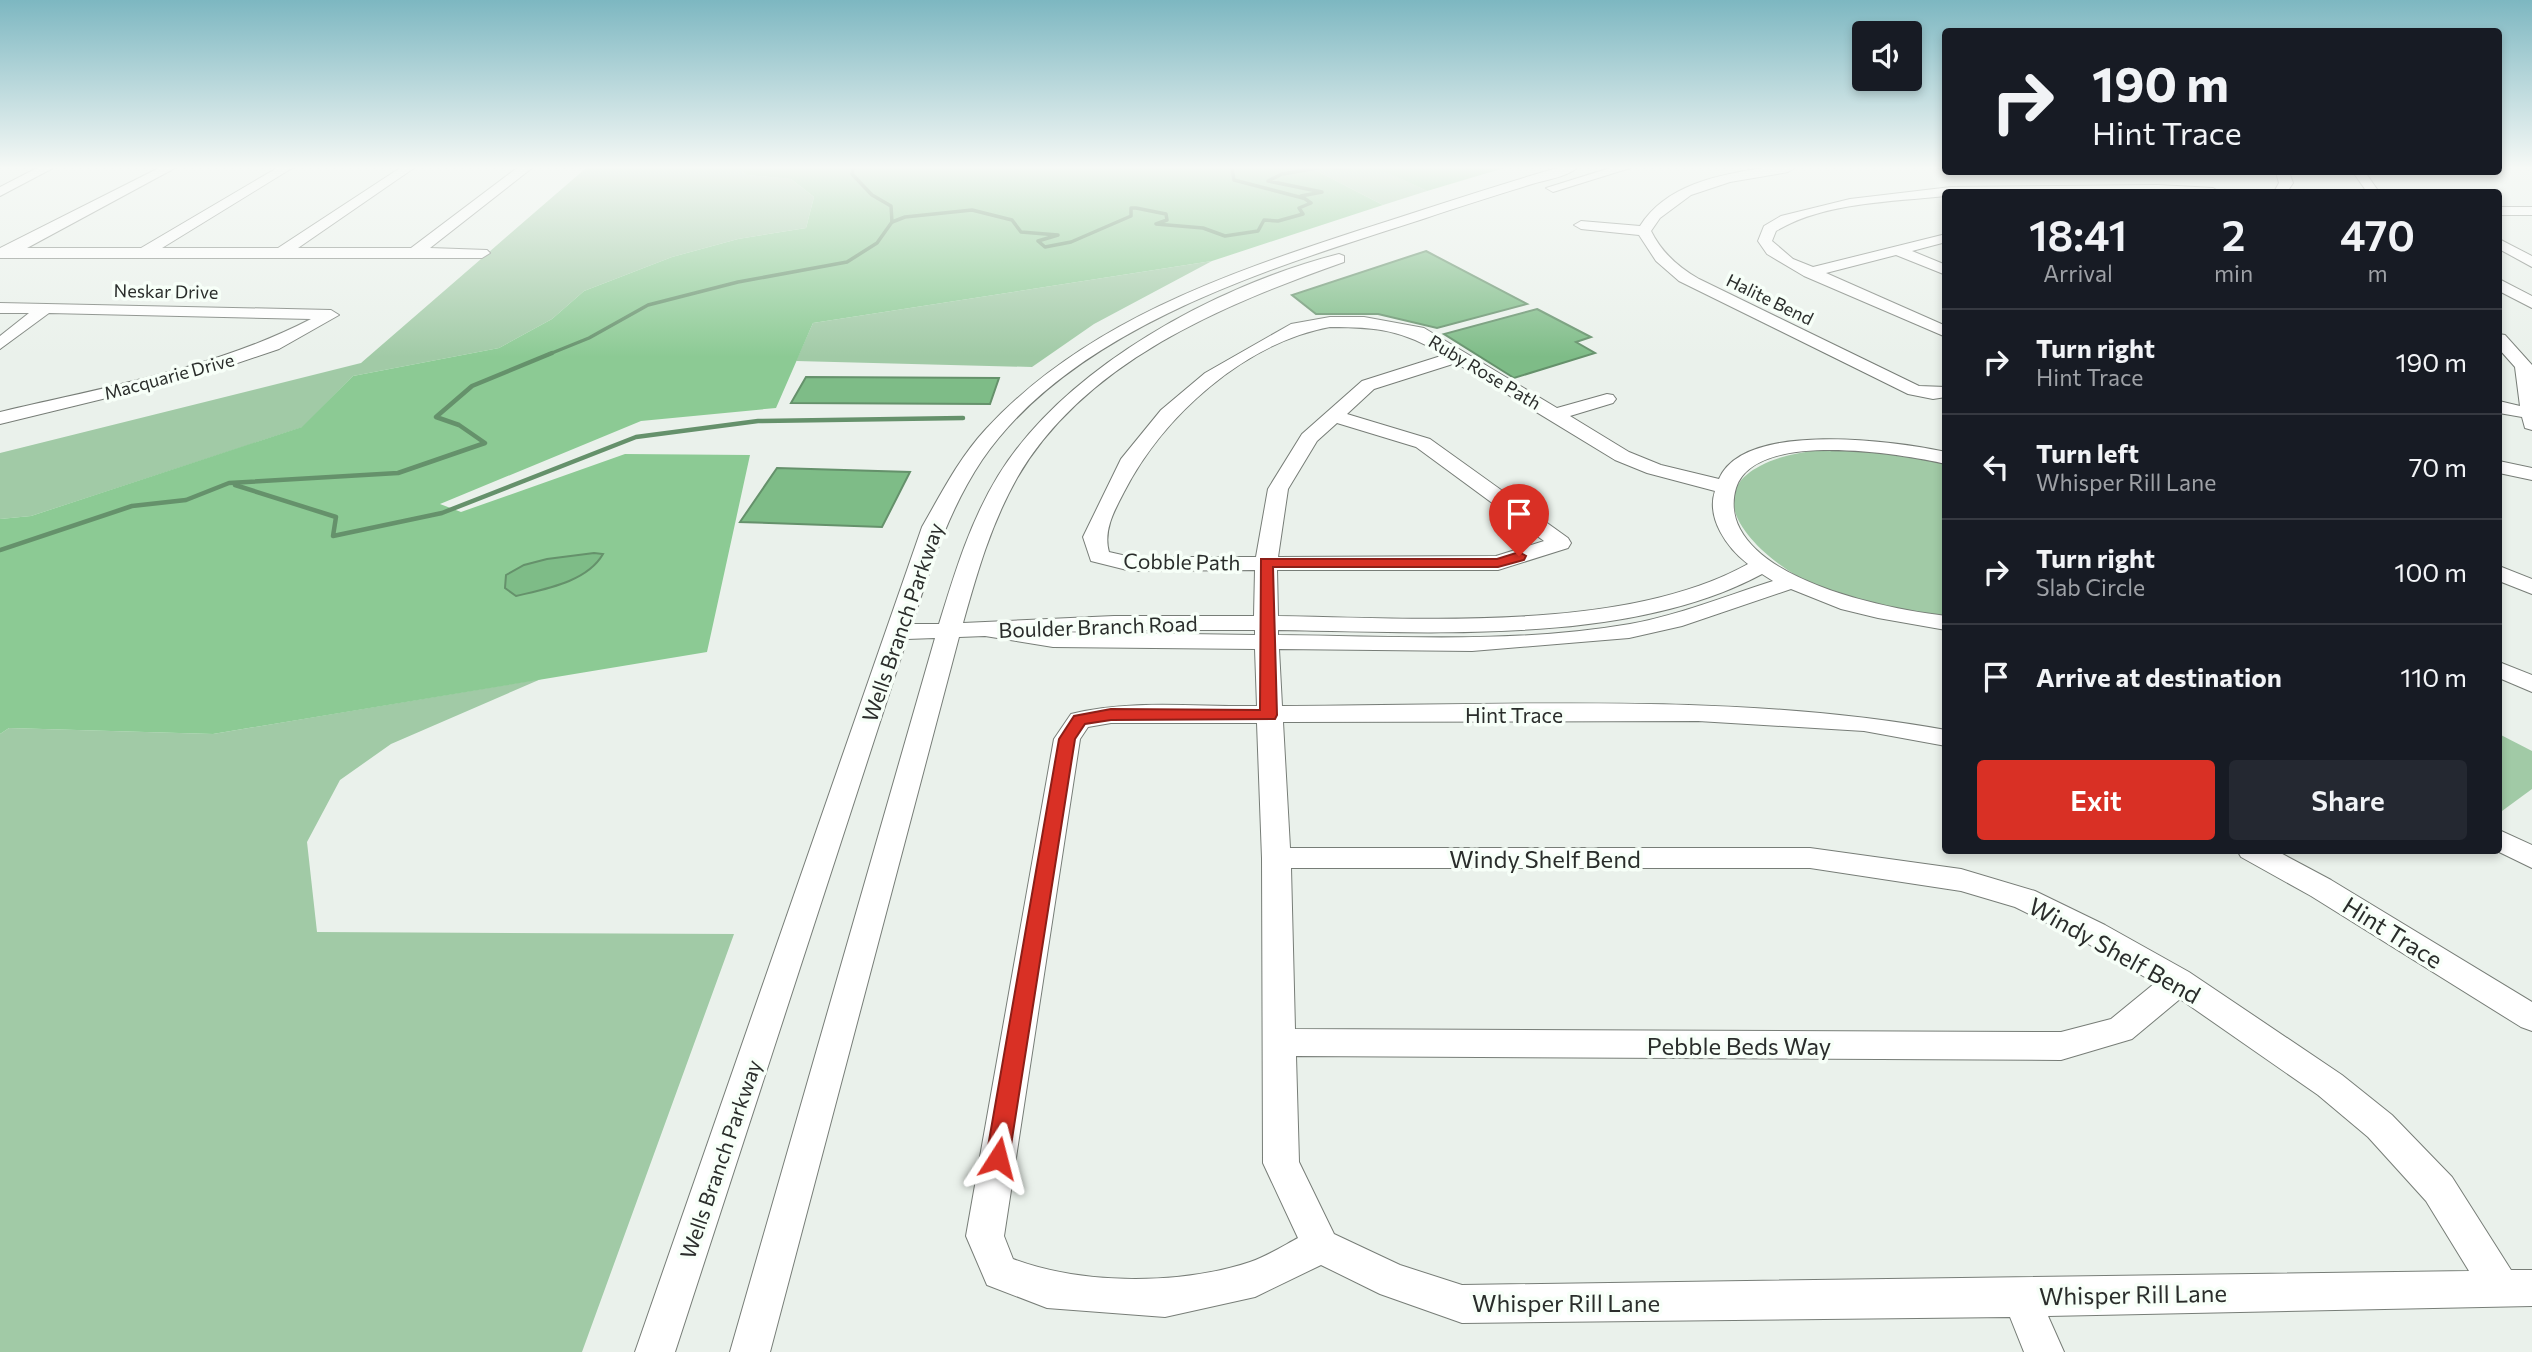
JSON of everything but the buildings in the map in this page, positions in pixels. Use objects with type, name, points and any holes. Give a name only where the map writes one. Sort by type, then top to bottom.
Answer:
[{"type":"street","points":[[2,254],[46,231]]},
{"type":"street","points":[[144,253],[181,231]]},
{"type":"street","points":[[281,253],[314,231]]},
{"type":"street","points":[[415,253],[443,231]]},
{"type":"street","name":"Wells Branch Parkway","points":[[655,1352],[933,527],[961,475],[991,435],[1025,401],[1102,341],[1150,314],[1234,276],[1374,231]]},
{"type":"street","points":[[750,1352],[949,630],[981,529],[1006,479],[1033,440],[1063,408],[1135,350],[1180,323],[1259,286],[1428,231]]},
{"type":"street","name":"Halite Bend","points":[[1644,231],[1662,262],[1679,275],[1914,390],[1939,393]]},
{"type":"street","points":[[1768,231],[1766,241],[1772,251],[1809,273],[1942,330]]},
{"type":"street","points":[[1809,273],[1942,239]]},
{"type":"street","points":[[2502,245],[2532,262]]},
{"type":"street","points":[[1896,250],[1942,268]]},
{"type":"street","points":[[2,254],[482,253]]},
{"type":"street","points":[[2502,286],[2532,303]]},
{"type":"street","name":"Neskar Drive","points":[[0,308],[256,311],[331,316]]},
{"type":"street","points":[[0,344],[46,309]]},
{"type":"street","name":"Macquarie Drive","points":[[0,416],[199,370],[273,345],[331,316]]},
{"type":"street","name":"Ruby Rose Path","points":[[1099,556],[1094,537],[1132,459],[1168,414],[1211,377],[1265,344],[1297,328],[1330,322],[1364,322],[1418,332],[1622,456],[1654,470],[1725,487]]},
{"type":"street","points":[[2502,342],[2519,358],[2529,374],[2531,417],[2502,408]]},
{"type":"street","points":[[1321,1246],[1281,1163],[1276,859],[1266,633],[1266,562],[1278,489],[1309,438],[1332,416],[1379,380],[1460,356]]},
{"type":"street","points":[[1554,415],[1607,399]]},
{"type":"street","name":"Cobble Path","points":[[1099,556],[1131,564],[1498,563],[1560,543],[1423,443],[1385,429],[1332,416]]},
{"type":"street","points":[[1942,457],[1875,444],[1800,446],[1770,453],[1745,465],[1725,487],[1722,500],[1724,515],[1731,531],[1763,564],[1791,582],[1835,601],[1876,613],[1942,622]]},
{"type":"street","points":[[2502,468],[2532,474]]},
{"type":"street","name":"Boulder Branch Road","points":[[1266,633],[1465,625],[1609,615],[1716,586],[1745,576],[1763,564]]},
{"type":"street","points":[[2505,571],[2532,587]]},
{"type":"street","name":"Boulder Branch Road","points":[[897,632],[1058,623],[1472,643],[1559,639],[1629,631],[1674,621],[1791,582]]},
{"type":"street","points":[[2502,670],[2532,684]]},
{"type":"street","name":"Hint Trace","points":[[1321,1246],[1255,1279],[1165,1298],[1047,1290],[1000,1272],[985,1236],[1067,739],[1080,720],[1111,715],[1698,713],[1864,723],[1942,737]]},
{"type":"street","points":[[2502,842],[2532,858]]},
{"type":"street","name":"Hint Trace","points":[[2258,854],[2321,888],[2532,1018]]},
{"type":"street","name":"Windy Shelf Bend","points":[[1276,859],[1810,858],[1961,880],[2025,899],[2094,933],[2178,981],[2330,1085],[2380,1126],[2439,1189],[2516,1288]]},
{"type":"street","name":"Pebble Beds Way","points":[[1280,1042],[2061,1046],[2121,1030],[2151,1008],[2178,981]]},
{"type":"street","name":"Whisper Rill Lane","points":[[1321,1246],[1393,1281],[1462,1304],[2516,1288]]},
{"type":"street","points":[[2020,1296],[2045,1352]]},
{"type":"shaded area","points":[[513,231],[787,231],[738,239],[672,257],[584,291],[552,319],[499,348],[353,376],[303,427],[31,516],[0,519],[0,453],[361,363]]},
{"type":"shaded area","points":[[787,231],[1303,231],[1212,261],[813,323],[776,408],[641,421],[440,504],[461,512],[625,454],[750,455],[707,652],[213,734],[9,728],[0,734],[0,519],[31,516],[302,427],[353,376],[499,348],[552,319],[584,291],[672,257],[738,239]]},
{"type":"shaded area","points":[[1426,251],[1527,304],[1437,328],[1378,314],[1316,314],[1292,295]]},
{"type":"shaded area","points":[[1212,261],[1094,324],[1032,367],[796,361],[813,323]]},
{"type":"shaded area","points":[[1537,309],[1591,337],[1576,342],[1595,353],[1514,378],[1444,334]]},
{"type":"shaded area","points":[[806,377],[999,378],[990,404],[791,403]]},
{"type":"shaded area","points":[[1822,449],[1906,454],[1942,463],[1942,615],[1875,606],[1823,590],[1791,573],[1758,546],[1744,530],[1735,513],[1734,496],[1741,480],[1760,466],[1791,455]]},
{"type":"shaded area","points":[[777,468],[910,472],[882,527],[740,522]]},
{"type":"shaded area","points":[[594,553],[603,554],[596,564],[564,583],[516,596],[505,588],[506,575],[524,565]]},
{"type":"shaded area","points":[[541,679],[391,744],[340,780],[307,842],[317,932],[734,934],[582,1352],[0,1352],[0,734],[9,728],[213,734]]},
{"type":"shaded area","points":[[2502,736],[2532,751],[2532,789],[2502,811]]},
{"type":"waterway","points":[[547,355],[589,338],[648,305],[738,282],[847,262],[877,243],[886,231]]},
{"type":"waterway","points":[[1020,231],[1058,235],[1038,241],[1045,247],[1071,242],[1096,231]]},
{"type":"waterway","points":[[1212,231],[1225,236],[1257,231]]},
{"type":"waterway","points":[[0,550],[132,506],[186,500],[229,483],[398,473],[485,443],[459,425],[436,417],[472,386],[552,353]]},
{"type":"waterway","points":[[235,485],[336,517],[333,536],[442,513],[636,437],[758,421],[963,418]]},
{"type":"route","points":[[998,1158],[1067,739],[1080,720],[1111,715],[1269,715],[1266,562],[1498,563],[1519,556]]}]
